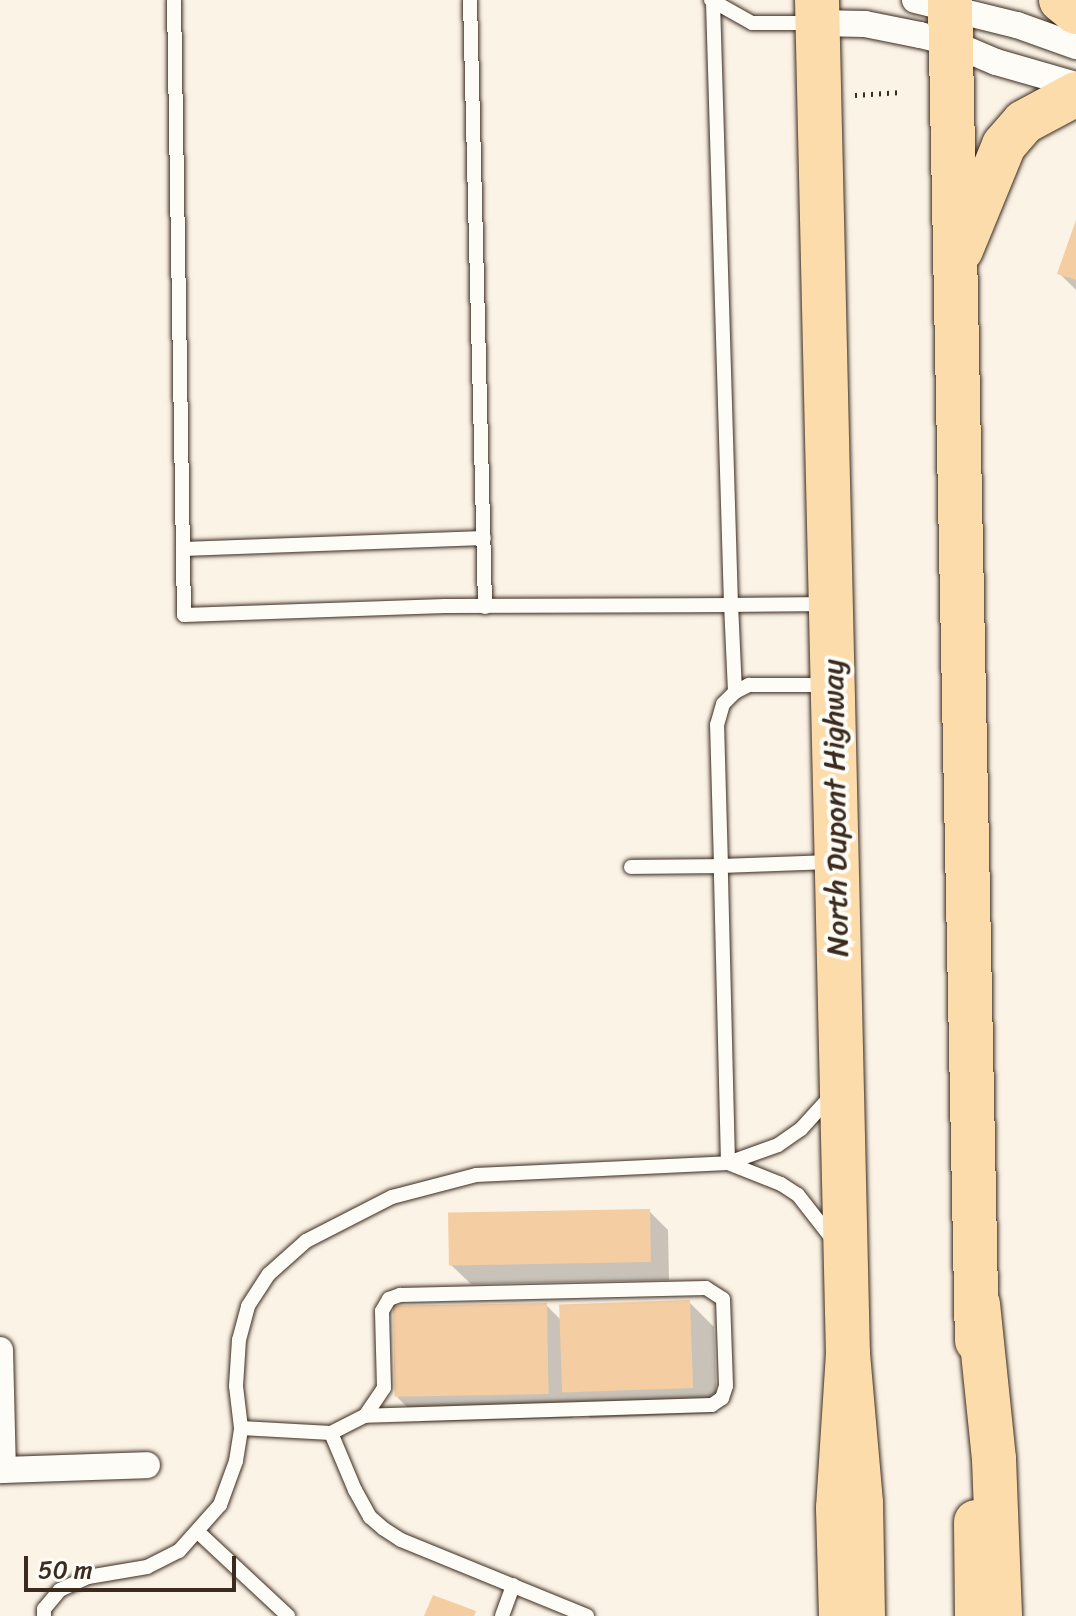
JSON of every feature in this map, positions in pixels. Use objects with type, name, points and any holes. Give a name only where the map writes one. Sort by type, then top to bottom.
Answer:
[{"type":"highway","points":[[1061,0],[1076,12]]},
{"type":"highway","name":"North Dupont Highway","points":[[817,11],[848,1354],[861,1503],[863,1616]]},
{"type":"highway","points":[[941,13],[953,271],[978,1304],[974,1460],[977,1616]]},
{"type":"highway","points":[[953,271],[1004,145],[1024,122],[1076,94]]},
{"type":"highway","points":[[978,1304],[994,1459],[1000,1616]]},
{"type":"highway","points":[[841,1616],[838,1508],[848,1354]]},
{"type":"street","points":[[817,11],[865,24],[941,13],[1017,25],[1076,46]]},
{"type":"street","points":[[941,13],[996,62],[1076,85]]},
{"type":"street","points":[[0,1350],[1,1470],[147,1465]]},
{"type":"lane","points":[[174,0],[184,615],[485,607],[830,603]]},
{"type":"lane","points":[[470,0],[485,607]]},
{"type":"lane","points":[[714,1],[752,23],[817,11]]},
{"type":"lane","points":[[714,1],[735,692]]},
{"type":"lane","points":[[183,549],[484,538]]},
{"type":"lane","points":[[728,1163],[717,725],[723,704],[735,692],[749,685],[831,685]]},
{"type":"lane","points":[[631,867],[836,862]]},
{"type":"lane","points":[[44,1616],[44,1609],[60,1590],[88,1577],[147,1567],[179,1551],[199,1533],[220,1505],[236,1461],[241,1428],[236,1386],[239,1340],[248,1306],[269,1274],[306,1241],[392,1197],[476,1175],[728,1163],[778,1145],[801,1129],[841,1080]]},
{"type":"lane","points":[[728,1163],[781,1184],[798,1195],[846,1259]]},
{"type":"lane","points":[[241,1428],[331,1433],[365,1416],[712,1405],[722,1398],[726,1386],[723,1299],[706,1288],[400,1295],[389,1299],[382,1311],[384,1388],[365,1416]]},
{"type":"lane","points":[[331,1433],[370,1517],[384,1529],[401,1540],[587,1616]]},
{"type":"lane","points":[[199,1533],[288,1616]]},
{"type":"lane","points":[[502,1616],[513,1585]]},
{"type":"path","points":[[847,95],[902,92]]},
{"type":"building","points":[[1076,220],[1076,280],[1057,274]]},
{"type":"building","points":[[650,1209],[651,1262],[449,1266],[448,1213]]},
{"type":"building","points":[[690,1300],[693,1388],[562,1393],[559,1305]]},
{"type":"building","points":[[547,1303],[549,1394],[395,1397],[393,1306]]},
{"type":"building","points":[[433,1595],[476,1611],[474,1616],[424,1616]]}]
